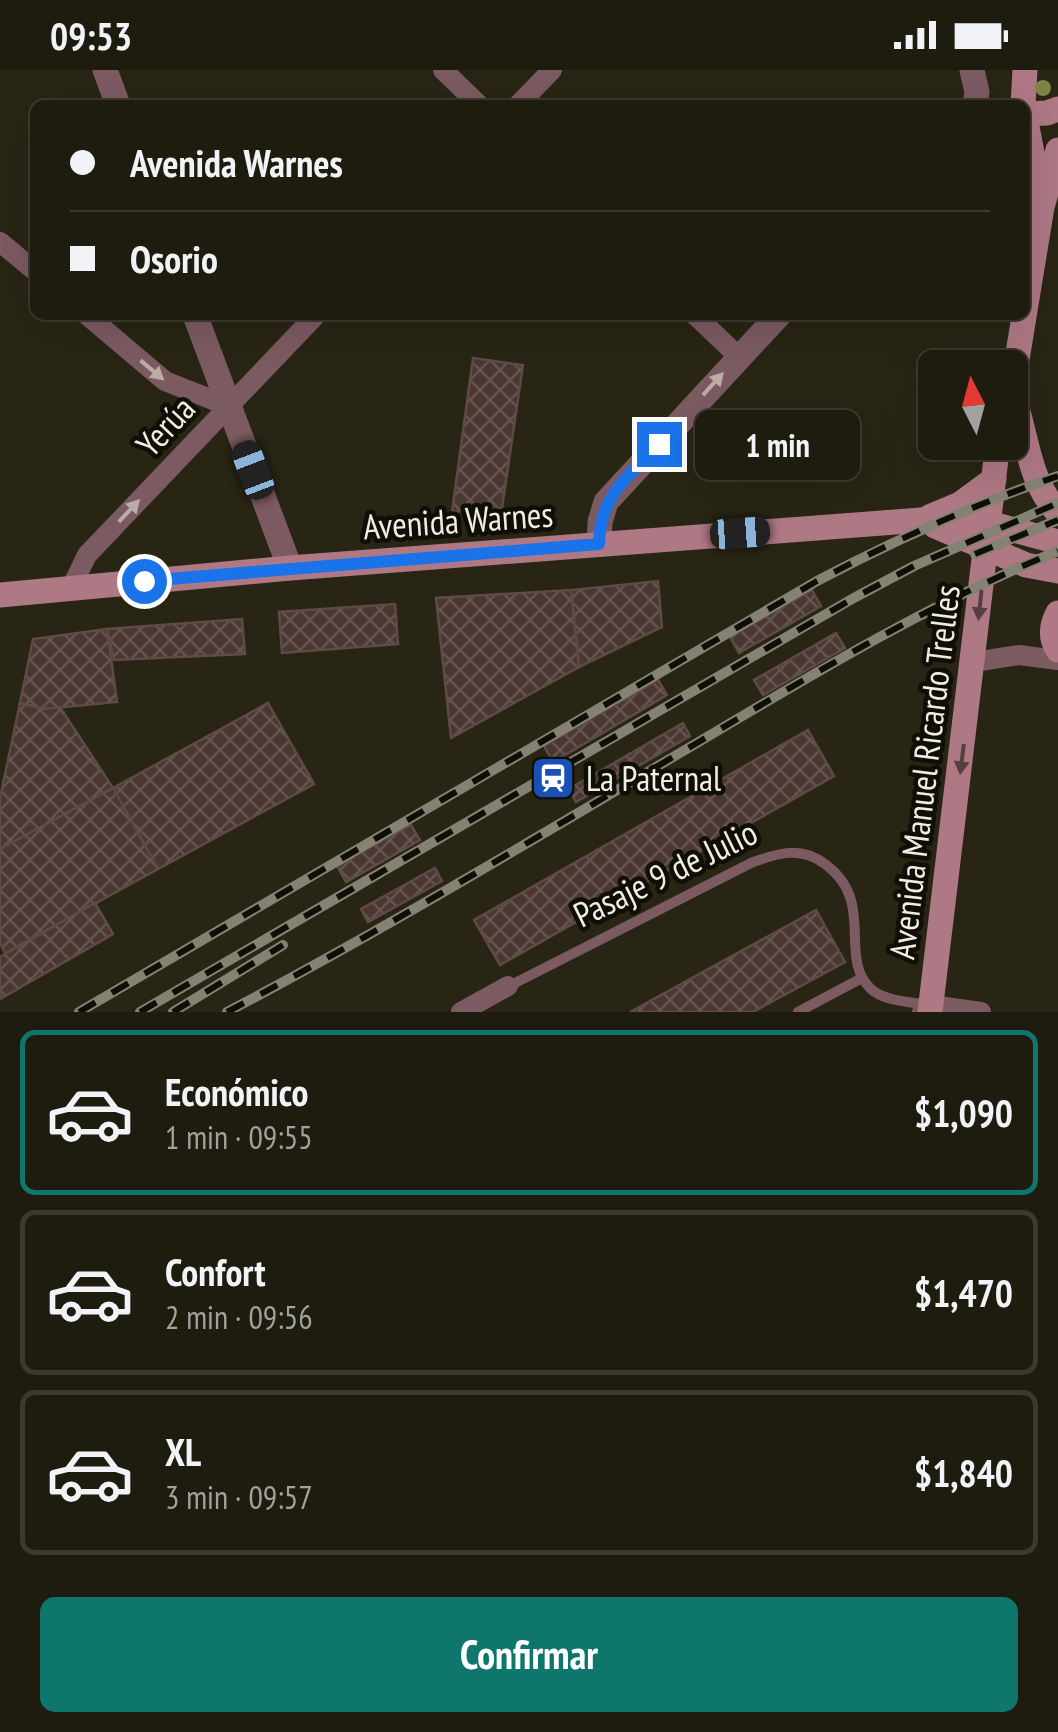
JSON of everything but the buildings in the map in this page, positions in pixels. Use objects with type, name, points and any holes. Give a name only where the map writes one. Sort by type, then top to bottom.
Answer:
[{"type":"main road","points":[[1023,100],[1025,70]]},
{"type":"main road","points":[[1030,115],[1058,108]]},
{"type":"main road","points":[[1030,142],[1042,206]]},
{"type":"main road","points":[[1030,283],[1042,206],[1058,150]]},
{"type":"main road","points":[[1020,350],[1024,320]]},
{"type":"main road","points":[[1028,455],[1043,494],[1058,513]]},
{"type":"main road","name":"Avenida Manuel Ricardo Trelles","points":[[928,1010],[996,460]]},
{"type":"main road","points":[[921,520],[960,504],[994,479]]},
{"type":"main road","name":"Avenida Warnes","points":[[0,595],[290,568],[921,520],[988,536],[1058,542]]},
{"type":"main road","name":"Avenida Warnes","points":[[988,536],[1026,565],[1058,571]]},
{"type":"main road","points":[[1058,613],[1052,638],[1058,650]]},
{"type":"street","points":[[105,70],[116,100]]},
{"type":"street","points":[[443,70],[474,100]]},
{"type":"street","points":[[523,100],[552,70]]},
{"type":"street","points":[[972,70],[976,100]]},
{"type":"street","points":[[0,242],[30,267]]},
{"type":"street","points":[[92,320],[165,381],[228,406]]},
{"type":"street","points":[[197,320],[290,568]]},
{"type":"street","name":"Yerúa","points":[[71,588],[87,555],[311,320]]},
{"type":"street","points":[[701,320],[738,356]]},
{"type":"street","points":[[599,544],[606,502],[774,320]]},
{"type":"street","points":[[974,662],[1019,655],[1058,660]]},
{"type":"street","name":"Pasaje 9 de Julio","points":[[461,1012],[508,986]]},
{"type":"street","points":[[928,1010],[980,1012]]},
{"type":"lane","name":"Pasaje 9 de Julio","points":[[508,986],[752,862],[786,851],[813,855],[839,874],[852,894],[862,978]]},
{"type":"lane","points":[[798,1012],[862,978],[874,992],[928,1010]]},
{"type":"railway","points":[[79,1012],[817,581],[936,524],[1058,476]]},
{"type":"railway","points":[[140,1012],[852,599],[914,566],[1058,503]]},
{"type":"railway","points":[[975,554],[1058,520]]},
{"type":"railway","points":[[227,1012],[407,913],[877,639],[966,592],[1058,551]]},
{"type":"railway","points":[[173,1012],[283,945]]},
{"type":"place","name":"La Paternal","points":[[553,778]]},
{"type":"route","points":[[144,581],[599,544],[606,502],[659,444]]}]
